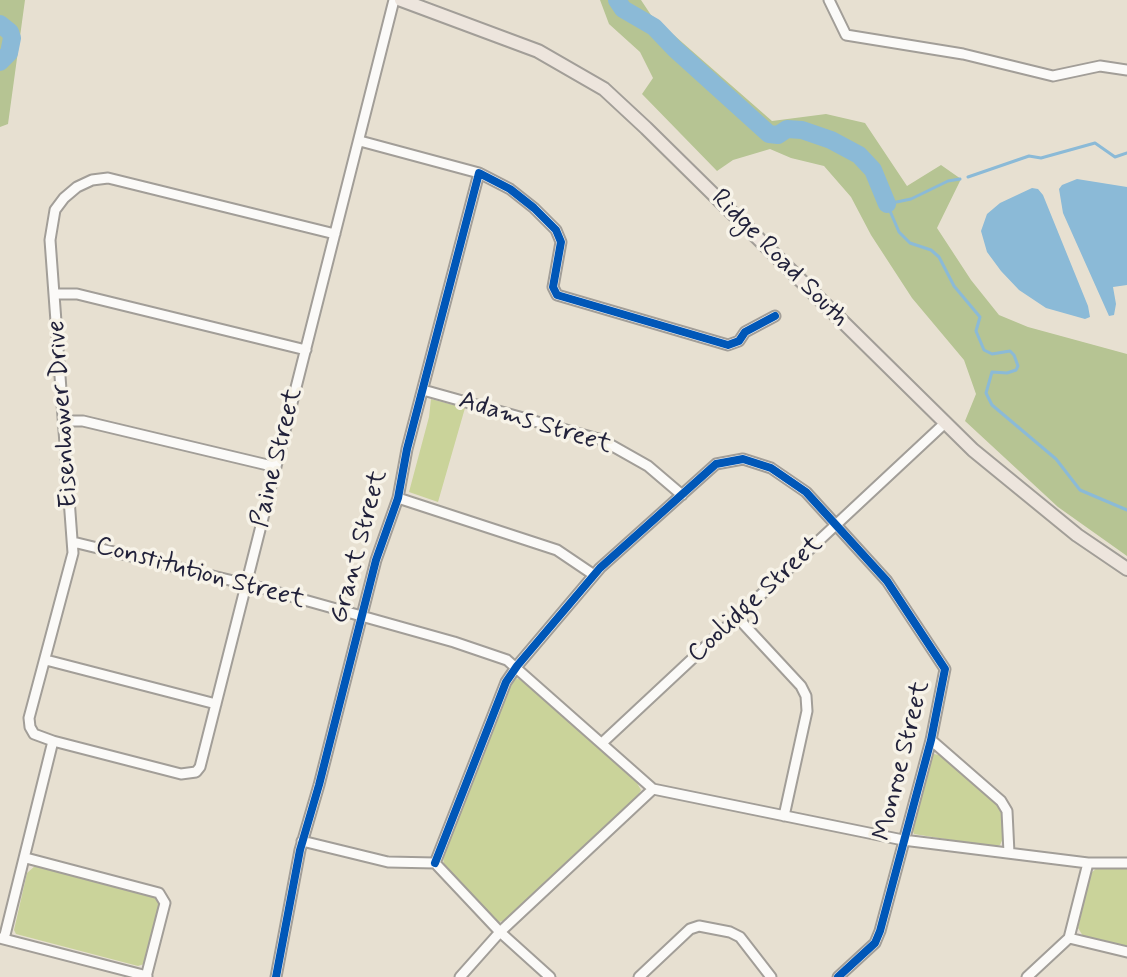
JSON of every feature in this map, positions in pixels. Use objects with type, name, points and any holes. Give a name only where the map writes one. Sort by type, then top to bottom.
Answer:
[{"type":"main road","name":"Ridge Road South","points":[[401,0],[538,51],[604,89],[945,423],[1005,478],[1077,535],[1127,569]]},
{"type":"street","name":"Paine Street","points":[[53,741],[188,775],[200,767],[394,0]]},
{"type":"street","points":[[829,0],[846,35],[963,54],[1053,76],[1100,66],[1127,70]]},
{"type":"street","points":[[360,141],[479,173],[510,189],[556,230],[561,242],[553,287],[557,295],[728,345],[775,316]]},
{"type":"street","name":"Grant Street","points":[[276,977],[302,841],[323,772],[381,542],[398,498],[407,449],[479,173]]},
{"type":"street","name":"Eisenhower Drive","points":[[53,741],[34,734],[29,718],[73,553],[50,240],[52,218],[64,198],[77,187],[92,180],[115,179],[335,234]]},
{"type":"street","points":[[55,294],[77,294],[306,350]]},
{"type":"street","name":"Adams Street","points":[[423,390],[602,440],[648,466],[682,495]]},
{"type":"street","points":[[64,421],[83,421],[276,467]]},
{"type":"street","name":"Coolidge Street","points":[[602,743],[945,423]]},
{"type":"street","name":"Monroe Street","points":[[435,863],[505,684],[517,666],[594,575],[716,464],[729,459],[743,459],[789,478],[836,524],[887,581],[945,669],[931,740],[880,931],[875,943],[838,977]]},
{"type":"street","points":[[398,498],[557,550],[594,575]]},
{"type":"street","name":"Constitution Street","points":[[73,542],[248,585],[454,642],[507,660],[653,789]]},
{"type":"street","points":[[737,617],[801,686],[806,696],[807,711],[784,816]]},
{"type":"street","points":[[46,660],[216,704]]},
{"type":"street","points":[[931,740],[1001,801],[1007,811],[1009,853]]},
{"type":"street","points":[[26,858],[159,893],[165,903],[147,976],[2,938],[26,858],[53,741]]},
{"type":"street","points":[[460,977],[500,932],[653,789],[903,840],[1088,863],[1127,863]]},
{"type":"street","points":[[302,841],[388,862],[435,863],[500,932],[550,977]]},
{"type":"street","points":[[1027,977],[1069,938],[1088,863]]},
{"type":"street","points":[[639,977],[690,929],[699,926],[740,937],[771,977]]},
{"type":"street","points":[[1069,938],[1127,952]]},
{"type":"green space","points":[[0,0],[25,0],[8,124],[0,127]]},
{"type":"green space","points":[[600,0],[641,0],[651,15],[772,121],[826,114],[865,123],[907,186],[941,165],[961,179],[937,228],[971,280],[999,315],[1028,327],[1127,354],[1127,556],[1058,507],[965,421],[976,394],[964,360],[912,298],[871,235],[851,197],[824,166],[770,149],[733,160],[717,171],[642,94],[653,78],[640,52],[609,24]]},
{"type":"green space","points":[[431,399],[465,408],[438,502],[409,492]]},
{"type":"green space","points":[[516,678],[525,681],[641,790],[636,799],[507,920],[499,922],[444,866],[443,857],[509,684]]},
{"type":"green space","points":[[934,754],[944,756],[1000,805],[1004,836],[1000,845],[995,847],[914,834],[912,828],[930,759]]},
{"type":"green space","points":[[35,866],[157,897],[161,903],[144,964],[138,966],[16,934],[14,930],[27,873]]},
{"type":"green space","points":[[1097,868],[1127,868],[1127,946],[1083,936],[1078,928],[1091,873]]},
{"type":"water","points":[[1077,179],[1127,187],[1127,285],[1113,287],[1114,315],[1109,316],[1063,213],[1059,189]]},
{"type":"water","points":[[1032,188],[1043,195],[1090,317],[1085,319],[1046,308],[1019,290],[987,252],[981,231],[987,214],[1000,203]]},
{"type":"waterway","points":[[617,0],[623,9],[654,27],[769,134],[778,135],[787,129],[802,130],[831,140],[859,155],[873,170],[887,204]]},
{"type":"waterway","points":[[0,24],[12,38],[9,53],[0,62]]},
{"type":"waterway","points":[[968,177],[1029,156],[1041,158],[1095,143],[1115,157],[1127,153]]},
{"type":"waterway","points":[[960,179],[948,181],[911,199],[887,204],[899,232],[910,243],[931,250],[939,257],[954,286],[980,317],[976,331],[984,350],[992,354],[1010,351],[1014,355],[1018,366],[1016,370],[992,372],[986,393],[992,405],[1056,459],[1080,490],[1127,510]]},
{"type":"cycle path","points":[[276,977],[300,850],[376,560],[398,498],[407,449],[479,173],[510,189],[556,230],[561,242],[553,287],[557,295],[728,345],[775,316]]},
{"type":"cycle path","points":[[435,863],[506,682],[517,666],[600,568],[716,464],[743,459],[771,468],[806,492],[887,581],[945,669],[931,740],[880,931],[875,943],[838,977]]}]
